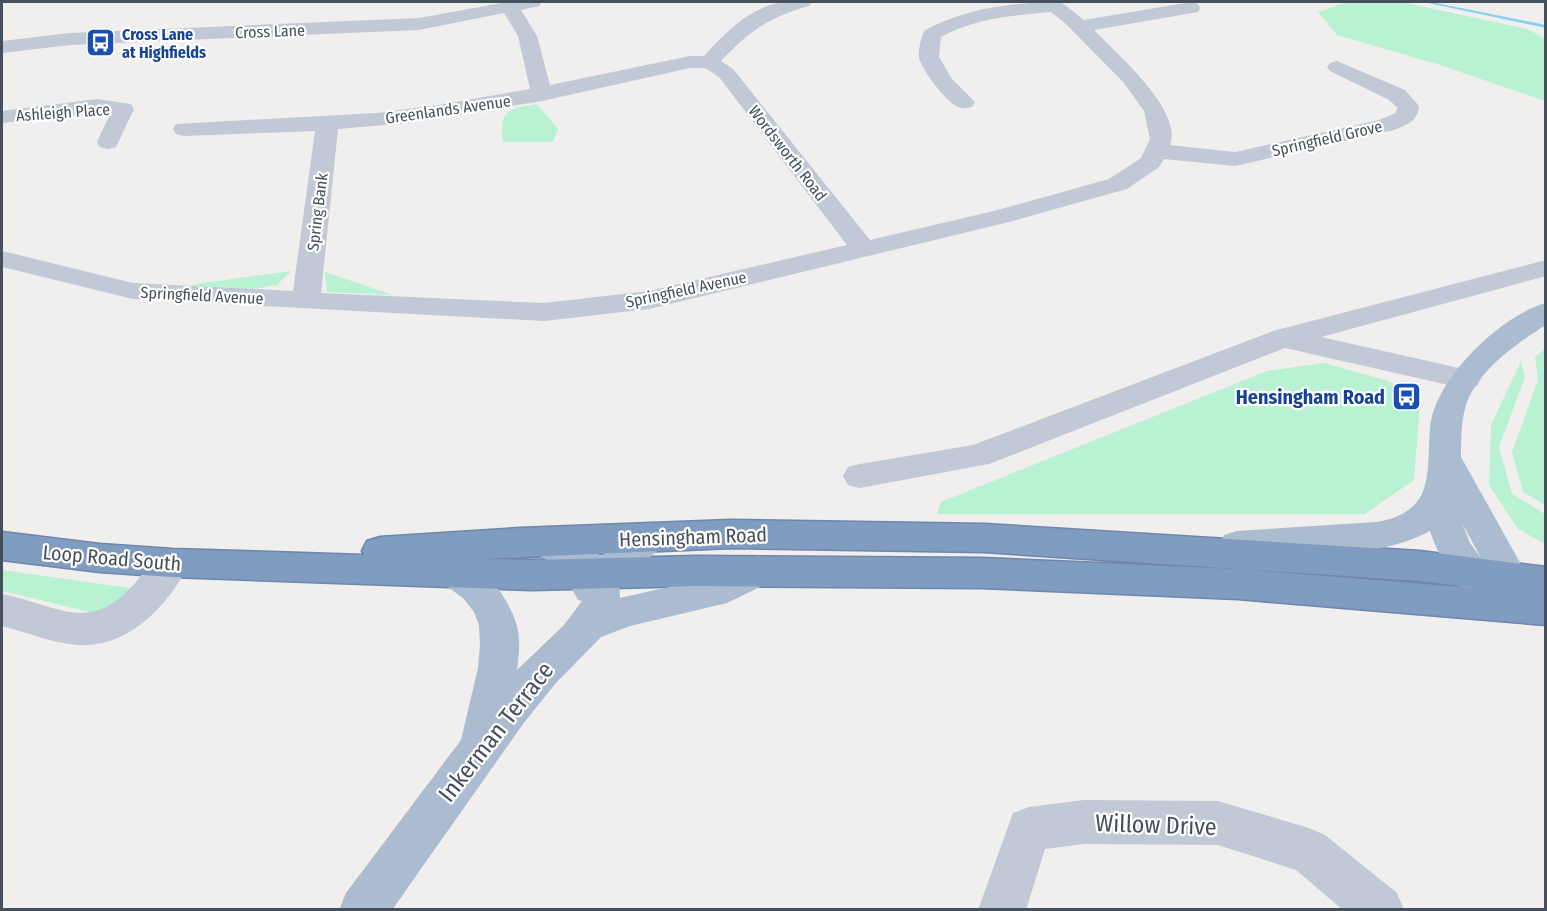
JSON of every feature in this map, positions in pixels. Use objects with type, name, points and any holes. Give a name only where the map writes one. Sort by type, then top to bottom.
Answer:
[{"type":"highway","name":"Hensingham Road","points":[[223,565],[416,548],[731,534],[961,538],[1467,571]]},
{"type":"highway","name":"Loop Road South","points":[[2,546],[100,558],[223,565]]},
{"type":"highway","points":[[223,565],[532,575],[759,571],[981,573],[1532,594]]},
{"type":"main road","points":[[1532,594],[1493,592],[1467,571],[1452,546],[1438,502],[1445,459],[1445,432],[1452,403],[1466,379],[1490,352],[1545,312]]},
{"type":"main road","points":[[1445,459],[1532,594]]},
{"type":"main road","points":[[1163,550],[1380,536],[1403,530],[1423,518],[1438,502]]},
{"type":"main road","points":[[520,694],[566,618],[600,575],[649,537]]},
{"type":"main road","points":[[545,541],[580,560],[600,575]]},
{"type":"main road","points":[[586,626],[628,611],[714,592],[759,571]]},
{"type":"main road","points":[[454,572],[480,589],[490,601],[500,625],[499,658],[479,749]]},
{"type":"main road","name":"Inkerman Terrace","points":[[363,909],[520,694],[586,626],[602,595],[600,575]]},
{"type":"street","name":"Cross Lane","points":[[2,47],[70,39],[399,18],[441,21],[532,2]]},
{"type":"street","points":[[709,62],[743,26],[774,9],[803,2]]},
{"type":"street","points":[[964,102],[943,82],[929,57],[932,34],[956,21],[996,12],[1053,4],[1131,80],[1155,110],[1161,140],[1156,151]]},
{"type":"street","points":[[508,7],[525,26],[542,95]]},
{"type":"street","points":[[1079,27],[1191,8]]},
{"type":"street","name":"Greenlands Avenue","points":[[184,129],[327,124],[438,113],[542,95],[679,64],[709,62]]},
{"type":"street","name":"Wordsworth Road","points":[[709,62],[726,73],[864,249]]},
{"type":"street","name":"Springfield Grove","points":[[1156,151],[1235,159],[1386,126],[1407,116],[1408,106],[1397,95],[1337,67]]},
{"type":"street","name":"Ashleigh Place","points":[[2,117],[97,106],[123,109],[108,142]]},
{"type":"street","name":"Spring Bank","points":[[306,300],[327,124]]},
{"type":"street","name":"Springfield Avenue","points":[[2,259],[132,291],[416,308],[544,312],[649,300],[1000,217],[1118,184],[1151,162],[1156,151]]},
{"type":"street","points":[[860,476],[977,456],[1283,338],[1545,268]]},
{"type":"street","points":[[1283,338],[1466,379]]},
{"type":"street","points":[[2,610],[79,629],[106,624],[131,612],[141,604],[172,563]]},
{"type":"street","name":"Willow Drive","points":[[1002,909],[1029,830],[1084,822],[1218,824],[1309,851],[1380,909]]},
{"type":"green space","points":[[1347,2],[1402,2],[1527,29],[1545,38],[1545,101],[1440,65],[1337,35],[1318,12]]},
{"type":"green space","points":[[537,104],[558,129],[553,142],[503,142],[504,117],[519,107]]},
{"type":"green space","points":[[291,271],[277,285],[249,290],[188,285]]},
{"type":"green space","points":[[325,272],[393,295],[327,292]]},
{"type":"green space","points":[[1545,349],[1545,505],[1523,492],[1512,452],[1538,380],[1535,357]]},
{"type":"green space","points":[[1521,361],[1525,377],[1499,447],[1512,494],[1545,514],[1545,544],[1518,529],[1489,485],[1491,425]]},
{"type":"green space","points":[[1324,363],[1388,381],[1420,402],[1414,480],[1365,514],[937,514],[941,502],[1267,371]]},
{"type":"green space","points":[[2,570],[130,588],[106,616],[2,591]]},
{"type":"waterway","points":[[1426,2],[1546,27]]},
{"type":"place","name":"Cross Lane at Highfields","points":[[101,43]]},
{"type":"place","name":"Hensingham Road","points":[[1406,397]]}]
